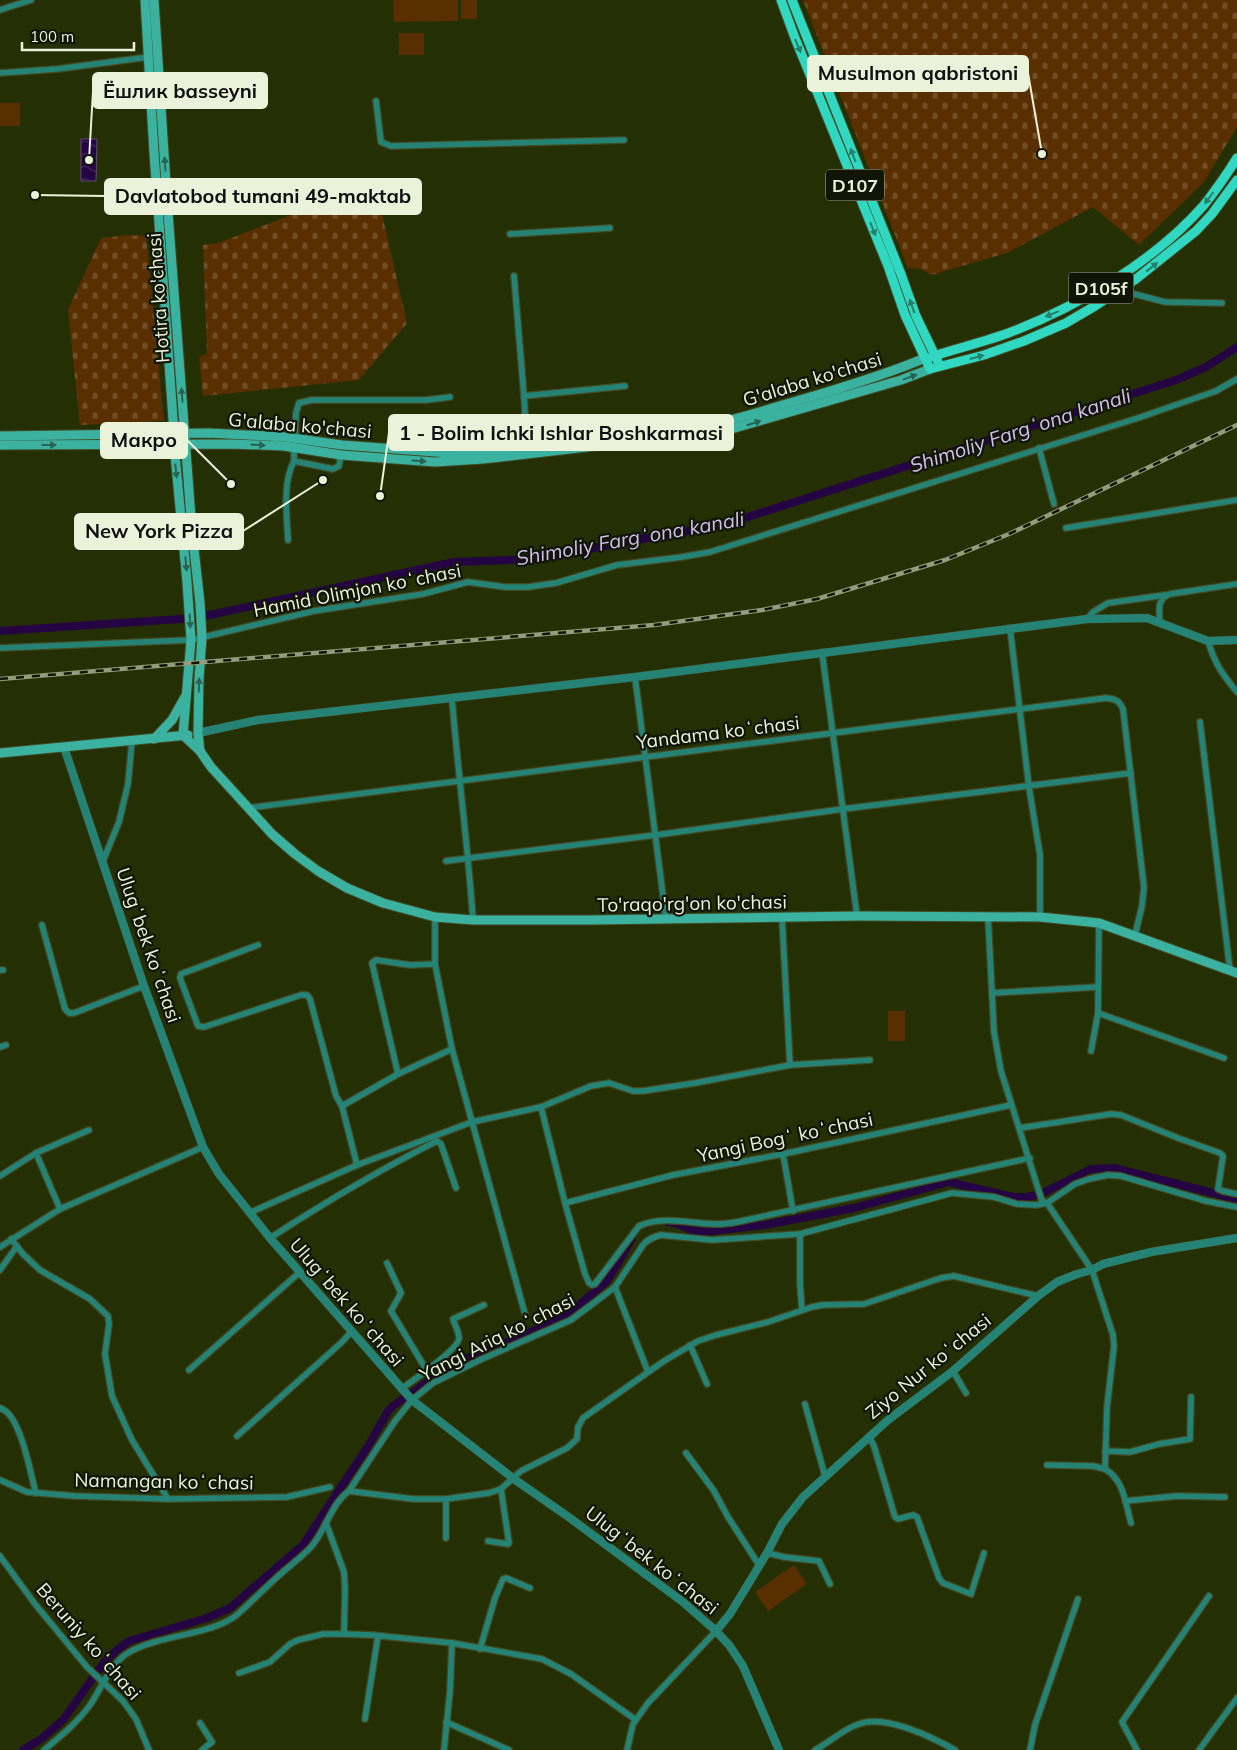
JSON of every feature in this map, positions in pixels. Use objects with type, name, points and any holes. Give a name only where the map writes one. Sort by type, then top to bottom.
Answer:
[{"type":"main road","name":"Hotira ko'chasi","points":[[145,0],[152,40],[167,200],[200,603]]},
{"type":"main road","name":"Hotira ko'chasi","points":[[154,0],[152,40],[149,57],[174,444],[191,640],[183,735]]},
{"type":"main road","name":"D107","points":[[781,0],[888,266],[905,315],[930,369]]},
{"type":"main road","name":"D107","points":[[792,0],[916,316],[940,366]]},
{"type":"main road","name":"G'alaba ko'chasi","points":[[186,432],[295,443],[435,462],[507,458],[724,431],[925,358],[1011,332],[1062,310],[1097,291],[1140,262],[1189,220],[1210,197],[1237,158]]},
{"type":"main road","name":"G'alaba ko'chasi","points":[[341,450],[435,453],[527,447],[710,425],[781,411],[901,380],[930,369],[984,355],[1066,323],[1136,279],[1196,231],[1212,214],[1237,180]]},
{"type":"main road","name":"D105f","points":[[0,436],[87,436],[186,432]]},
{"type":"main road","name":"G'alaba ko'chasi","points":[[186,444],[295,443]]},
{"type":"main road","name":"D105f","points":[[0,445],[186,444]]},
{"type":"main road","name":"To'raqo'rg'on ko'chasi","points":[[200,603],[202,638],[198,733],[200,751]]},
{"type":"main road","points":[[154,738],[172,720],[187,692]]},
{"type":"main road","points":[[0,753],[198,733]]},
{"type":"main road","name":"To'raqo'rg'on ko'chasi","points":[[183,735],[200,751],[211,767],[272,834],[318,871],[347,888],[383,903],[435,917],[473,920],[857,916],[1040,917],[1099,923],[1233,971]]},
{"type":"street","points":[[0,10],[31,0]]},
{"type":"street","points":[[0,72],[57,69],[149,57]]},
{"type":"street","points":[[376,101],[381,142],[391,146],[624,140]]},
{"type":"street","points":[[510,234],[610,228]]},
{"type":"street","points":[[514,276],[527,447]]},
{"type":"street","points":[[1119,290],[1165,302],[1222,303]]},
{"type":"street","name":"Hamid Olimjon koʻchasi","points":[[0,648],[191,640],[314,611],[423,594],[468,582],[505,587],[528,587],[556,583],[617,565],[710,552],[1138,418],[1216,391],[1237,379]]},
{"type":"street","points":[[524,396],[625,386]]},
{"type":"street","points":[[288,540],[287,484],[290,468],[294,462],[298,403],[312,400],[426,400],[450,397]]},
{"type":"street","points":[[1039,448],[1054,504]]},
{"type":"street","points":[[294,462],[336,469],[339,466],[341,450]]},
{"type":"street","points":[[1066,528],[1237,500]]},
{"type":"street","points":[[1087,619],[1093,612],[1108,603],[1237,584]]},
{"type":"street","points":[[1160,622],[1159,602],[1163,597],[1170,594]]},
{"type":"street","points":[[198,733],[258,720],[635,677],[1087,619],[1146,618],[1208,641],[1237,640]]},
{"type":"street","points":[[1010,628],[1029,787],[1040,855],[1040,917]]},
{"type":"street","points":[[1208,641],[1214,661],[1223,676],[1237,692]]},
{"type":"street","points":[[822,652],[857,916]]},
{"type":"street","points":[[635,677],[666,919]]},
{"type":"street","name":"Yandama koʻchasi","points":[[248,808],[833,732],[1106,698],[1115,699],[1120,702],[1123,710],[1144,887],[1142,906],[1135,935]]},
{"type":"street","points":[[452,699],[459,780],[469,858],[473,920]]},
{"type":"street","points":[[1200,722],[1233,971]]},
{"type":"street","points":[[103,860],[119,822],[128,784],[132,741]]},
{"type":"street","name":"Ulugʻbek koʻchasi","points":[[64,747],[144,986],[203,1148],[219,1174],[270,1238],[412,1400],[514,1479],[683,1602],[716,1630],[743,1666],[779,1750]]},
{"type":"street","points":[[446,861],[1131,773]]},
{"type":"street","points":[[435,917],[435,964],[452,1049],[525,1314]]},
{"type":"street","points":[[988,917],[994,1032],[1001,1071],[1011,1105],[1039,1190],[1045,1202],[1092,1270],[1113,1339],[1104,1469]]},
{"type":"street","points":[[782,918],[790,1065]]},
{"type":"street","points":[[1091,1051],[1098,1013],[1099,923]]},
{"type":"street","points":[[42,925],[66,1009],[69,1013],[74,1014],[144,986]]},
{"type":"street","points":[[258,945],[181,974],[180,978],[194,1018],[198,1026],[204,1027],[301,995],[307,995],[310,999],[336,1096],[342,1106],[357,1165]]},
{"type":"street","points":[[398,1074],[372,963],[376,960],[410,965],[435,964]]},
{"type":"street","points":[[992,992],[1097,987]]},
{"type":"street","points":[[1098,1013],[1224,1058]]},
{"type":"street","points":[[342,1106],[398,1074],[452,1049]]},
{"type":"street","points":[[249,1213],[357,1165],[472,1122],[541,1107],[591,1086],[608,1083],[633,1091],[643,1091],[790,1065],[870,1060]]},
{"type":"street","name":"Yangi Bogʻ koʻchasi","points":[[565,1202],[673,1175],[783,1154],[1011,1105]]},
{"type":"street","points":[[541,1107],[585,1274],[591,1285],[595,1284],[639,1226],[649,1222],[659,1220],[717,1224],[737,1222],[1030,1158]]},
{"type":"street","points":[[1020,1128],[1068,1122],[1100,1115],[1121,1115],[1220,1153],[1223,1156],[1218,1189],[1223,1192],[1237,1194]]},
{"type":"street","points":[[0,1176],[36,1152],[89,1130]]},
{"type":"street","points":[[270,1238],[326,1202],[397,1161],[437,1142],[441,1144],[456,1188]]},
{"type":"street","points":[[0,1247],[60,1209],[203,1148]]},
{"type":"street","points":[[36,1152],[60,1209]]},
{"type":"street","points":[[783,1154],[793,1211]]},
{"type":"street","points":[[1045,1202],[1075,1184],[1098,1177],[1116,1175],[1206,1201],[1237,1207]]},
{"type":"street","name":"Yangi Ariq koʻchasi","points":[[44,1750],[73,1726],[102,1681],[115,1664],[128,1652],[156,1642],[222,1624],[236,1615],[312,1545],[337,1504],[344,1494],[349,1491],[395,1421],[412,1400],[432,1384],[482,1359],[571,1320],[615,1287],[648,1239],[661,1235],[712,1240],[800,1234],[952,1193],[994,1197],[1017,1204],[1036,1205],[1045,1202]]},
{"type":"street","points":[[800,1234],[802,1310]]},
{"type":"street","name":"Ziyo Nur koʻchasi","points":[[716,1630],[730,1614],[767,1553],[782,1524],[802,1497],[869,1436],[953,1371],[1038,1296],[1057,1282],[1092,1270],[1102,1264],[1152,1252],[1237,1238]]},
{"type":"street","points":[[11,1239],[40,1270],[90,1299],[108,1316],[109,1324],[105,1357],[112,1396],[132,1440],[168,1499]]},
{"type":"street","points":[[0,1270],[17,1246]]},
{"type":"street","points":[[387,1263],[401,1292],[391,1311],[427,1371]]},
{"type":"street","points":[[189,1370],[300,1272]]},
{"type":"street","points":[[349,1491],[413,1499],[446,1499],[489,1493],[501,1489],[521,1472],[573,1444],[577,1439],[578,1427],[583,1418],[690,1345],[716,1335],[768,1322],[802,1310],[822,1305],[864,1304],[941,1278],[954,1276],[1038,1296]]},
{"type":"street","points":[[615,1287],[648,1372]]},
{"type":"street","points":[[401,1389],[427,1371],[458,1342],[459,1336],[453,1319],[484,1305]]},
{"type":"street","points":[[237,1436],[352,1331]]},
{"type":"street","points":[[690,1345],[707,1384]]},
{"type":"street","points":[[953,1371],[966,1393]]},
{"type":"street","points":[[1105,1451],[1130,1452],[1165,1442],[1190,1439],[1191,1397]]},
{"type":"street","points":[[805,1404],[825,1476]]},
{"type":"street","points":[[0,1408],[6,1410],[16,1424],[36,1493]]},
{"type":"street","points":[[869,1436],[874,1446],[895,1517],[898,1519],[913,1515],[917,1517],[939,1578],[943,1583],[971,1594],[984,1553]]},
{"type":"street","points":[[686,1452],[714,1491],[759,1566]]},
{"type":"street","points":[[1047,1465],[1093,1466],[1114,1474],[1125,1500],[1130,1523]]},
{"type":"street","name":"Namangan koʻchasi","points":[[0,1480],[27,1492],[168,1499],[287,1497],[330,1487]]},
{"type":"street","points":[[488,1541],[508,1544],[509,1542],[501,1489]]},
{"type":"street","points":[[1125,1500],[1177,1496],[1225,1497]]},
{"type":"street","points":[[446,1499],[446,1538]]},
{"type":"street","points":[[326,1523],[344,1572],[344,1634]]},
{"type":"street","points":[[767,1553],[819,1561],[830,1584]]},
{"type":"street","name":"Beruniy koʻchasi","points":[[0,1556],[34,1604],[87,1667],[123,1701],[136,1719],[149,1750]]},
{"type":"street","points":[[480,1649],[492,1606],[503,1579],[506,1578],[530,1588]]},
{"type":"street","points":[[1137,1750],[1122,1722],[1209,1596]]},
{"type":"street","points":[[1030,1750],[1035,1725],[1078,1599]]},
{"type":"street","points":[[627,1750],[630,1733],[636,1720],[648,1703],[716,1630]]},
{"type":"street","points":[[240,1673],[270,1662],[290,1644],[298,1640],[323,1634],[378,1636],[452,1643],[542,1659],[571,1674],[636,1720]]},
{"type":"street","points":[[365,1719],[378,1636]]},
{"type":"street","points":[[444,1750],[450,1691],[452,1643]]},
{"type":"street","points":[[1199,1750],[1237,1698]]},
{"type":"street","points":[[818,1749],[857,1724],[872,1720],[885,1722],[935,1739],[955,1750]]},
{"type":"street","points":[[446,1722],[509,1750]]},
{"type":"street","points":[[200,1723],[212,1742],[202,1750]]},
{"type":"green space","points":[[393,0],[458,0],[458,21],[394,22]]},
{"type":"green space","points":[[461,0],[477,0],[477,19],[461,19]]},
{"type":"green space","points":[[803,0],[1237,0],[1237,127],[1204,182],[1139,245],[1093,207],[1007,253],[931,275],[921,269],[908,268]]},
{"type":"green space","points":[[399,33],[424,33],[424,55],[399,55]]},
{"type":"green space","points":[[0,103],[20,103],[20,126],[0,126]]},
{"type":"green space","points":[[375,183],[407,323],[359,380],[203,396],[199,357],[207,354],[203,245],[218,243]]},
{"type":"green space","points":[[127,235],[146,236],[164,421],[80,425],[68,310],[101,238]]},
{"type":"green space","points":[[888,1011],[905,1011],[905,1041],[888,1041]]},
{"type":"green space","points":[[794,1565],[807,1584],[768,1611],[755,1592]]},
{"type":"water","points":[[81,139],[97,139],[96,181],[81,181]]},
{"type":"waterway","name":"Shimoliy Fargʻona kanali","points":[[0,631],[196,618],[454,562],[535,559],[729,523],[1176,380],[1206,367],[1237,347]]},
{"type":"waterway","points":[[668,1222],[676,1223],[691,1230],[704,1232],[764,1225],[854,1208],[949,1182],[1013,1197],[1027,1197],[1041,1194],[1091,1169],[1114,1168],[1237,1199]]},
{"type":"waterway","points":[[23,1750],[41,1739],[63,1720],[105,1661],[129,1641],[207,1618],[230,1608],[303,1545],[393,1406],[457,1362],[546,1326],[579,1305],[606,1282],[632,1238]]},
{"type":"railway","points":[[0,679],[654,625],[762,610],[817,599],[945,560],[1009,534],[1237,425]]},
{"type":"place","name":"Musulmon qabristoni","points":[[1042,154]]},
{"type":"place","name":"Ёшлик basseyni","points":[[89,160]]},
{"type":"place","name":"Davlatobod tumani 49-maktab","points":[[35,195]]},
{"type":"place","name":"New York Pizza","points":[[323,480]]},
{"type":"place","name":"Макро","points":[[231,484]]},
{"type":"place","name":"1 - Bolim Ichki Ishlar Boshkarmasi","points":[[380,496]]}]
